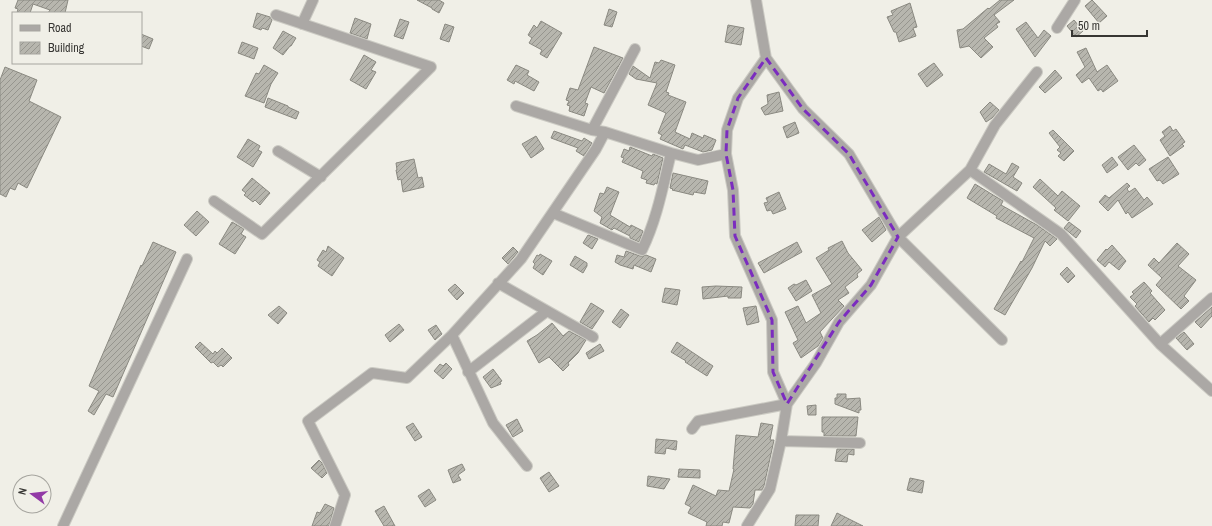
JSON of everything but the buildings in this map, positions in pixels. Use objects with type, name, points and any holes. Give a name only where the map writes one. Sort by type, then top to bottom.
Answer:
[{"type":"street","points":[[302,24],[313,0]]},
{"type":"street","points":[[756,0],[766,58],[803,109],[850,154],[898,237],[1002,340]]},
{"type":"street","points":[[1056,28],[1075,0]]},
{"type":"street","points":[[214,201],[262,234],[431,67],[276,15]]},
{"type":"street","points":[[592,130],[635,49]]},
{"type":"street","points":[[766,58],[738,98],[727,130],[726,154],[733,190],[735,236],[772,320],[773,372],[787,404]]},
{"type":"street","points":[[747,526],[770,489],[781,441],[787,404],[816,363],[839,322],[870,285],[898,237],[970,170],[995,125],[1037,72]]},
{"type":"street","points":[[516,106],[592,130],[605,132],[698,160],[726,154]]},
{"type":"street","points":[[335,526],[345,495],[308,420],[372,373],[407,378],[452,335],[521,259],[596,149],[605,132]]},
{"type":"street","points":[[278,151],[321,177]]},
{"type":"street","points":[[554,212],[642,250],[657,212],[671,153]]},
{"type":"street","points":[[970,170],[1061,234],[1160,344],[1212,391]]},
{"type":"street","points":[[63,526],[187,260]]},
{"type":"street","points":[[498,283],[593,337]]},
{"type":"street","points":[[1160,344],[1212,298]]},
{"type":"street","points":[[468,372],[547,311]]},
{"type":"street","points":[[452,335],[493,423],[527,466]]},
{"type":"street","points":[[692,429],[698,421],[787,404]]},
{"type":"street","points":[[781,441],[860,443]]},
{"type":"highlighted area","points":[[766,58],[803,109],[849,154],[898,237],[871,285],[839,322],[787,404],[773,372],[772,320],[735,236],[733,190],[726,154],[727,130],[738,98]]}]
